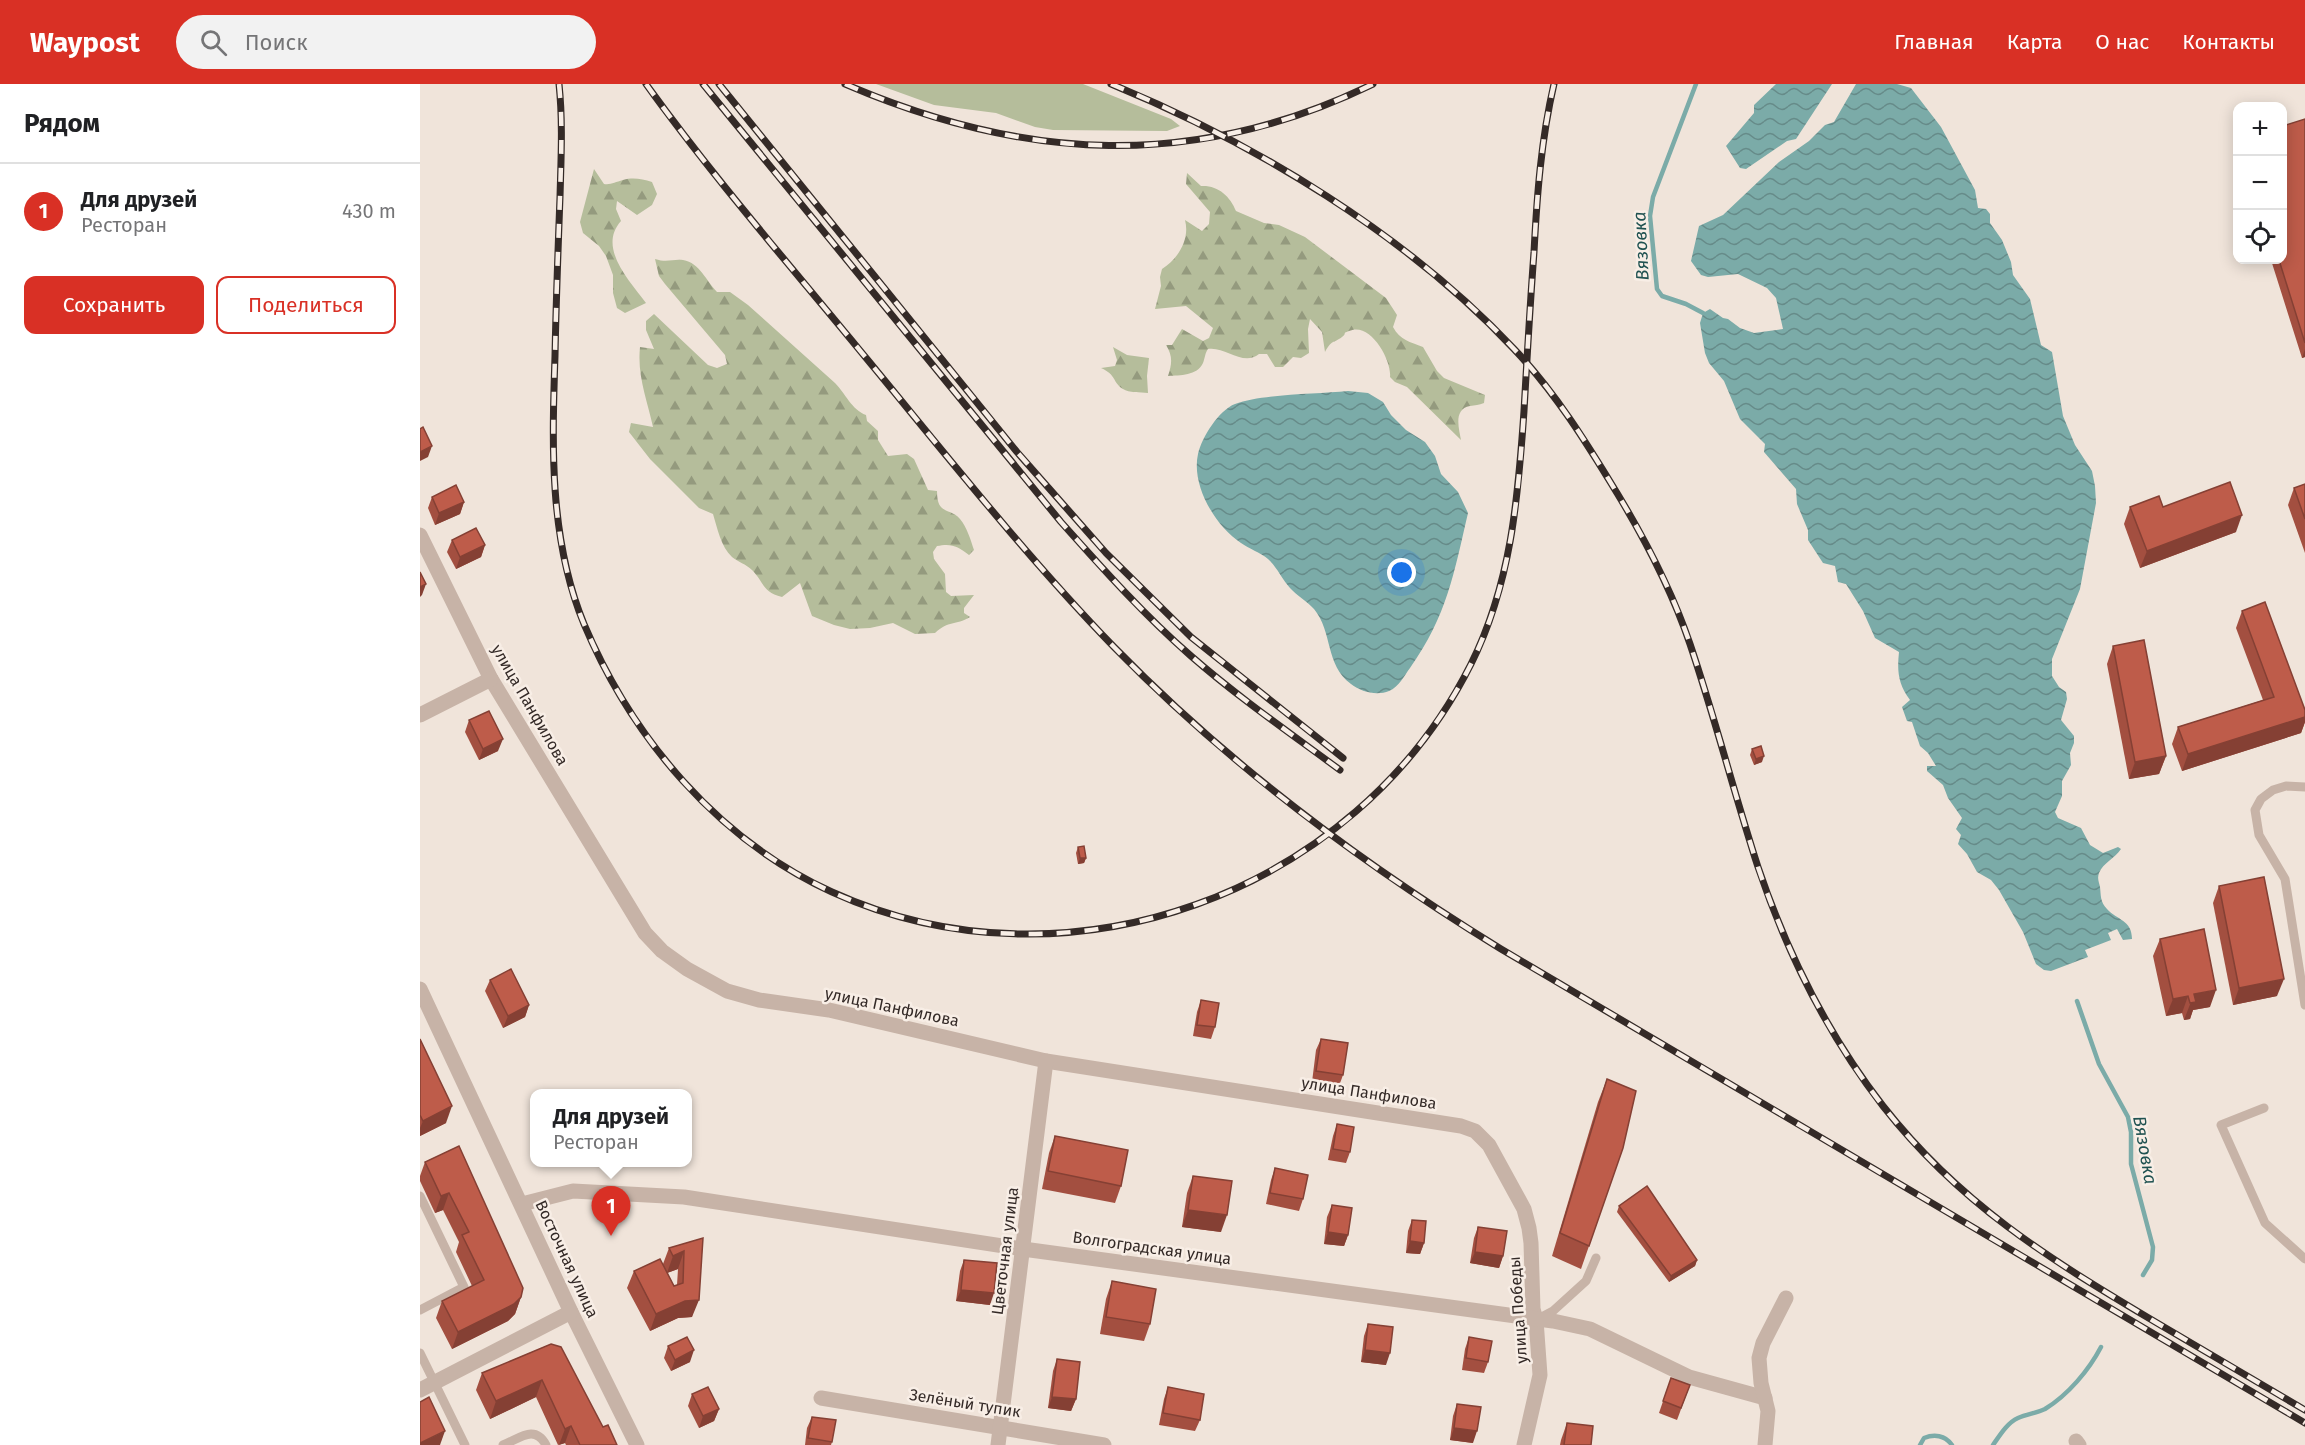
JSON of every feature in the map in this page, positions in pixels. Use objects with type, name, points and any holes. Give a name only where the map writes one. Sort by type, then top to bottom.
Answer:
[{"type":"street","name":"улица Панфилова","points":[[420,535],[491,679],[645,933],[652,943],[670,958],[727,991],[759,1000],[829,1010],[1046,1060],[1461,1126],[1475,1131],[1489,1145],[1524,1209],[1531,1244]]},
{"type":"street","points":[[420,715],[491,679]]},
{"type":"street","name":"Восточная улица","points":[[420,989],[571,1312],[637,1445]]},
{"type":"street","name":"Цветочная улица","points":[[998,1445],[1046,1060]]},
{"type":"street","name":"Волгоградская улица","points":[[522,1204],[573,1191],[684,1197],[1023,1249],[1569,1324],[1590,1329],[1689,1377],[1765,1398]]},
{"type":"street","name":"улица Победы","points":[[1524,1445],[1540,1374],[1531,1289],[1531,1244]]},
{"type":"street","points":[[1765,1445],[1768,1412],[1759,1358],[1763,1343],[1786,1298]]},
{"type":"street","points":[[420,1390],[571,1312]]},
{"type":"street","name":"Зелёный тупик","points":[[821,1398],[1104,1445]]},
{"type":"lane","points":[[2305,787],[2286,786],[2273,790],[2261,799],[2254,810],[2259,835],[2285,879],[2305,1005]]},
{"type":"lane","points":[[2264,1108],[2221,1125],[2265,1223],[2305,1259]]},
{"type":"lane","points":[[420,1196],[464,1287],[420,1310]]},
{"type":"lane","points":[[1536,1320],[1553,1311],[1586,1281],[1596,1258]]},
{"type":"lane","points":[[420,1353],[465,1445]]},
{"type":"lane","points":[[503,1445],[536,1433],[546,1445]]},
{"type":"green space","points":[[876,84],[1083,84],[1171,119],[1180,126],[1167,131],[1053,130],[1035,127],[996,113],[934,105]]},
{"type":"green space","points":[[594,169],[604,184],[641,179],[652,182],[657,194],[652,205],[637,215],[617,201],[616,209],[621,221],[615,231],[614,253],[625,275],[646,303],[625,313],[617,308],[613,293],[613,275],[606,256],[599,246],[583,233],[580,222]]},
{"type":"green space","points":[[1187,173],[1201,186],[1213,187],[1223,192],[1236,211],[1264,223],[1279,225],[1305,237],[1386,298],[1397,315],[1393,327],[1399,335],[1423,347],[1437,371],[1444,378],[1485,395],[1484,403],[1461,411],[1458,420],[1461,440],[1407,387],[1390,377],[1387,361],[1378,344],[1365,332],[1357,329],[1345,333],[1331,343],[1325,352],[1322,332],[1310,319],[1309,353],[1301,358],[1293,357],[1283,367],[1275,367],[1267,354],[1247,358],[1221,350],[1208,349],[1203,363],[1197,370],[1188,374],[1168,376],[1171,360],[1166,345],[1172,345],[1182,329],[1203,341],[1209,338],[1213,328],[1186,306],[1155,309],[1161,286],[1162,269],[1182,247],[1186,234],[1185,220],[1202,231],[1209,224],[1210,212],[1186,184]]},
{"type":"green space","points":[[655,259],[689,262],[698,269],[717,292],[730,292],[748,305],[835,383],[853,405],[866,415],[867,421],[878,431],[878,440],[888,456],[907,454],[914,459],[928,490],[937,491],[939,504],[960,519],[970,538],[974,550],[969,555],[958,547],[950,545],[937,546],[933,552],[934,559],[945,574],[946,592],[951,596],[974,595],[964,608],[964,613],[970,617],[944,626],[935,633],[915,634],[893,623],[850,629],[834,625],[812,616],[800,583],[782,597],[775,595],[767,589],[752,570],[728,553],[713,514],[699,508],[650,459],[629,432],[631,423],[653,427],[641,378],[639,358],[640,347],[654,349],[646,330],[646,321],[654,314],[708,365],[717,368],[727,364],[725,355],[659,276]]},
{"type":"green space","points":[[1113,347],[1127,355],[1149,358],[1148,393],[1123,389],[1110,373],[1101,368],[1115,366],[1117,360]]},
{"type":"water","points":[[1776,84],[1832,84],[1796,139],[1787,141],[1746,169],[1740,168],[1726,146],[1754,113],[1754,105]]},
{"type":"water","points":[[1856,84],[1897,84],[1911,88],[1941,127],[1975,190],[1978,208],[1986,209],[1990,214],[1990,223],[2002,240],[2011,262],[2013,275],[2030,299],[2041,345],[2052,352],[2063,416],[2075,445],[2092,471],[2096,503],[2080,589],[2052,659],[2052,676],[2059,687],[2066,692],[2067,699],[2061,720],[2074,736],[2070,753],[2071,765],[2062,781],[2062,796],[2055,812],[2058,818],[2081,828],[2090,845],[2103,853],[2118,847],[2121,849],[2101,869],[2098,879],[2103,904],[2127,924],[2132,939],[2123,940],[2117,929],[2108,933],[2111,940],[2085,950],[2088,957],[2051,971],[2044,970],[2036,964],[2023,932],[1999,890],[1991,880],[1977,872],[1967,854],[1958,844],[1961,835],[1956,829],[1962,818],[1948,798],[1943,785],[1927,771],[1927,766],[1936,766],[1928,753],[1920,746],[1912,722],[1907,721],[1902,707],[1910,700],[1899,677],[1899,652],[1875,638],[1863,611],[1846,584],[1838,582],[1835,566],[1823,563],[1808,540],[1808,530],[1797,504],[1796,489],[1764,452],[1765,444],[1740,419],[1724,381],[1709,363],[1705,353],[1700,323],[1703,313],[1710,309],[1740,328],[1754,333],[1783,329],[1776,298],[1767,288],[1738,274],[1708,277],[1701,275],[1691,261],[1699,226],[1723,215],[1779,162],[1809,141],[1825,125],[1834,122]]},
{"type":"water","points":[[1348,391],[1368,393],[1383,402],[1391,415],[1406,430],[1425,442],[1435,456],[1441,474],[1458,492],[1468,513],[1448,594],[1433,630],[1423,649],[1398,684],[1389,691],[1379,693],[1359,689],[1343,676],[1337,668],[1324,628],[1314,609],[1290,588],[1268,559],[1231,536],[1222,526],[1207,504],[1198,479],[1197,466],[1200,447],[1217,418],[1229,407],[1275,396]]},
{"type":"building","points":[[2305,119],[2305,343],[2280,264],[2287,264],[2287,125]]},
{"type":"building","points":[[423,427],[432,446],[420,452],[420,429]]},
{"type":"building","points":[[2230,482],[2242,515],[2147,551],[2130,507],[2159,496],[2163,507]]},
{"type":"building","points":[[2305,484],[2305,519],[2294,488]]},
{"type":"building","points":[[456,485],[464,502],[439,513],[432,497]]},
{"type":"building","points":[[476,528],[485,545],[460,557],[452,540]]},
{"type":"building","points":[[420,572],[426,584],[420,587]]},
{"type":"building","points":[[2265,602],[2305,710],[2305,717],[2188,754],[2178,727],[2274,697],[2242,611]]},
{"type":"building","points":[[2144,640],[2166,756],[2135,762],[2113,646]]},
{"type":"building","points":[[489,711],[503,739],[483,749],[469,720]]},
{"type":"building","points":[[1761,746],[1764,756],[1756,759],[1752,749]]},
{"type":"building","points":[[1084,846],[1086,858],[1080,858],[1078,847]]},
{"type":"building","points":[[2264,877],[2284,979],[2239,988],[2219,886]]},
{"type":"building","points":[[2204,929],[2216,990],[2194,994],[2196,1002],[2190,1003],[2188,996],[2173,999],[2160,939]]},
{"type":"building","points":[[511,969],[529,1005],[508,1016],[490,980]]},
{"type":"building","points":[[1201,1000],[1219,1003],[1215,1027],[1197,1025]]},
{"type":"building","points":[[420,1039],[452,1106],[423,1121],[420,1115]]},
{"type":"building","points":[[1321,1039],[1348,1043],[1343,1075],[1316,1071]]},
{"type":"building","points":[[1607,1079],[1636,1091],[1623,1148],[1589,1246],[1560,1233]]},
{"type":"building","points":[[1337,1124],[1354,1127],[1350,1152],[1333,1149]]},
{"type":"building","points":[[1055,1136],[1128,1150],[1121,1186],[1048,1171]]},
{"type":"building","points":[[459,1146],[523,1288],[521,1297],[514,1304],[458,1332],[442,1301],[484,1280],[462,1235],[469,1232],[449,1193],[441,1196],[425,1162]]},
{"type":"building","points":[[1275,1168],[1308,1175],[1303,1199],[1270,1193]]},
{"type":"building","points":[[1193,1176],[1232,1181],[1227,1215],[1188,1210]]},
{"type":"building","points":[[1647,1186],[1697,1260],[1671,1276],[1619,1206]]},
{"type":"building","points":[[1332,1205],[1352,1208],[1348,1235],[1328,1232]]},
{"type":"building","points":[[1412,1220],[1426,1221],[1424,1243],[1410,1241]]},
{"type":"building","points":[[1478,1227],[1507,1231],[1503,1256],[1475,1252]]},
{"type":"building","points":[[703,1238],[699,1300],[685,1301],[656,1314],[634,1271],[660,1259],[674,1286],[683,1283],[684,1251],[673,1256],[669,1248]]},
{"type":"building","points":[[964,1260],[997,1263],[994,1293],[961,1290]]},
{"type":"building","points":[[1112,1281],[1156,1289],[1150,1324],[1106,1317]]},
{"type":"building","points":[[1368,1324],[1393,1327],[1390,1353],[1365,1350]]},
{"type":"building","points":[[687,1337],[694,1350],[675,1360],[668,1346]]},
{"type":"building","points":[[1469,1337],[1492,1341],[1488,1362],[1466,1358]]},
{"type":"building","points":[[551,1344],[561,1347],[603,1427],[608,1425],[617,1445],[580,1445],[571,1426],[565,1429],[542,1380],[496,1401],[482,1373]]},
{"type":"building","points":[[1057,1359],[1080,1362],[1076,1399],[1052,1397]]},
{"type":"building","points":[[1671,1378],[1690,1385],[1681,1408],[1663,1401]]},
{"type":"building","points":[[708,1387],[719,1409],[703,1416],[692,1394]]},
{"type":"building","points":[[1168,1387],[1204,1394],[1200,1420],[1163,1413]]},
{"type":"building","points":[[429,1397],[445,1431],[420,1443],[420,1402]]},
{"type":"building","points":[[1457,1404],[1481,1407],[1477,1431],[1454,1428]]},
{"type":"building","points":[[812,1417],[836,1420],[832,1442],[808,1438]]},
{"type":"building","points":[[1567,1423],[1593,1426],[1591,1445],[1564,1445]]},
{"type":"waterway","name":"Вязовка","points":[[1696,84],[1653,197],[1650,216],[1657,289],[1662,296],[1686,304],[1703,313]]},
{"type":"waterway","name":"Вязовка","points":[[2077,1001],[2099,1064],[2128,1117],[2131,1132],[2131,1164],[2153,1247],[2152,1260],[2143,1275]]},
{"type":"waterway","name":"Вязовка","points":[[1993,1445],[2014,1420],[2039,1412],[2062,1397],[2084,1373],[2101,1347]]},
{"type":"waterway","name":"Вязовка","points":[[1920,1445],[1924,1438],[1932,1436],[1943,1437],[1952,1445]]},
{"type":"railway","points":[[559,84],[561,140],[553,424],[555,492],[564,559],[573,592],[584,624],[604,666],[627,707],[683,781],[716,814],[752,844],[791,870],[832,892],[922,922],[1015,934],[1107,928],[1197,904],[1280,865],[1356,812],[1420,744],[1471,664],[1485,634],[1504,572],[1515,509],[1522,444],[1538,189],[1554,84]]},
{"type":"railway","points":[[646,84],[752,220],[1048,576],[1114,647],[1158,690],[1250,772],[1347,847],[1501,949],[2305,1423]]},
{"type":"railway","points":[[703,84],[1061,522],[1108,574],[1191,656],[1340,770]]},
{"type":"railway","points":[[719,84],[1017,452],[1106,553],[1191,637],[1343,758]]},
{"type":"railway","points":[[845,84],[912,110],[978,129],[1044,141],[1109,146],[1174,143],[1240,132],[1306,112],[1373,84]]},
{"type":"railway","points":[[1111,84],[1220,134],[1326,196],[1426,268],[1472,307],[1529,365],[1594,455],[1658,567],[1690,644],[1758,867],[1782,931],[1827,1022],[1844,1051],[1883,1106],[1912,1141],[1943,1172],[2007,1226],[2041,1251],[2305,1410]]},
{"type":"place","name":"Для друзей","points":[[611,1236]]}]
